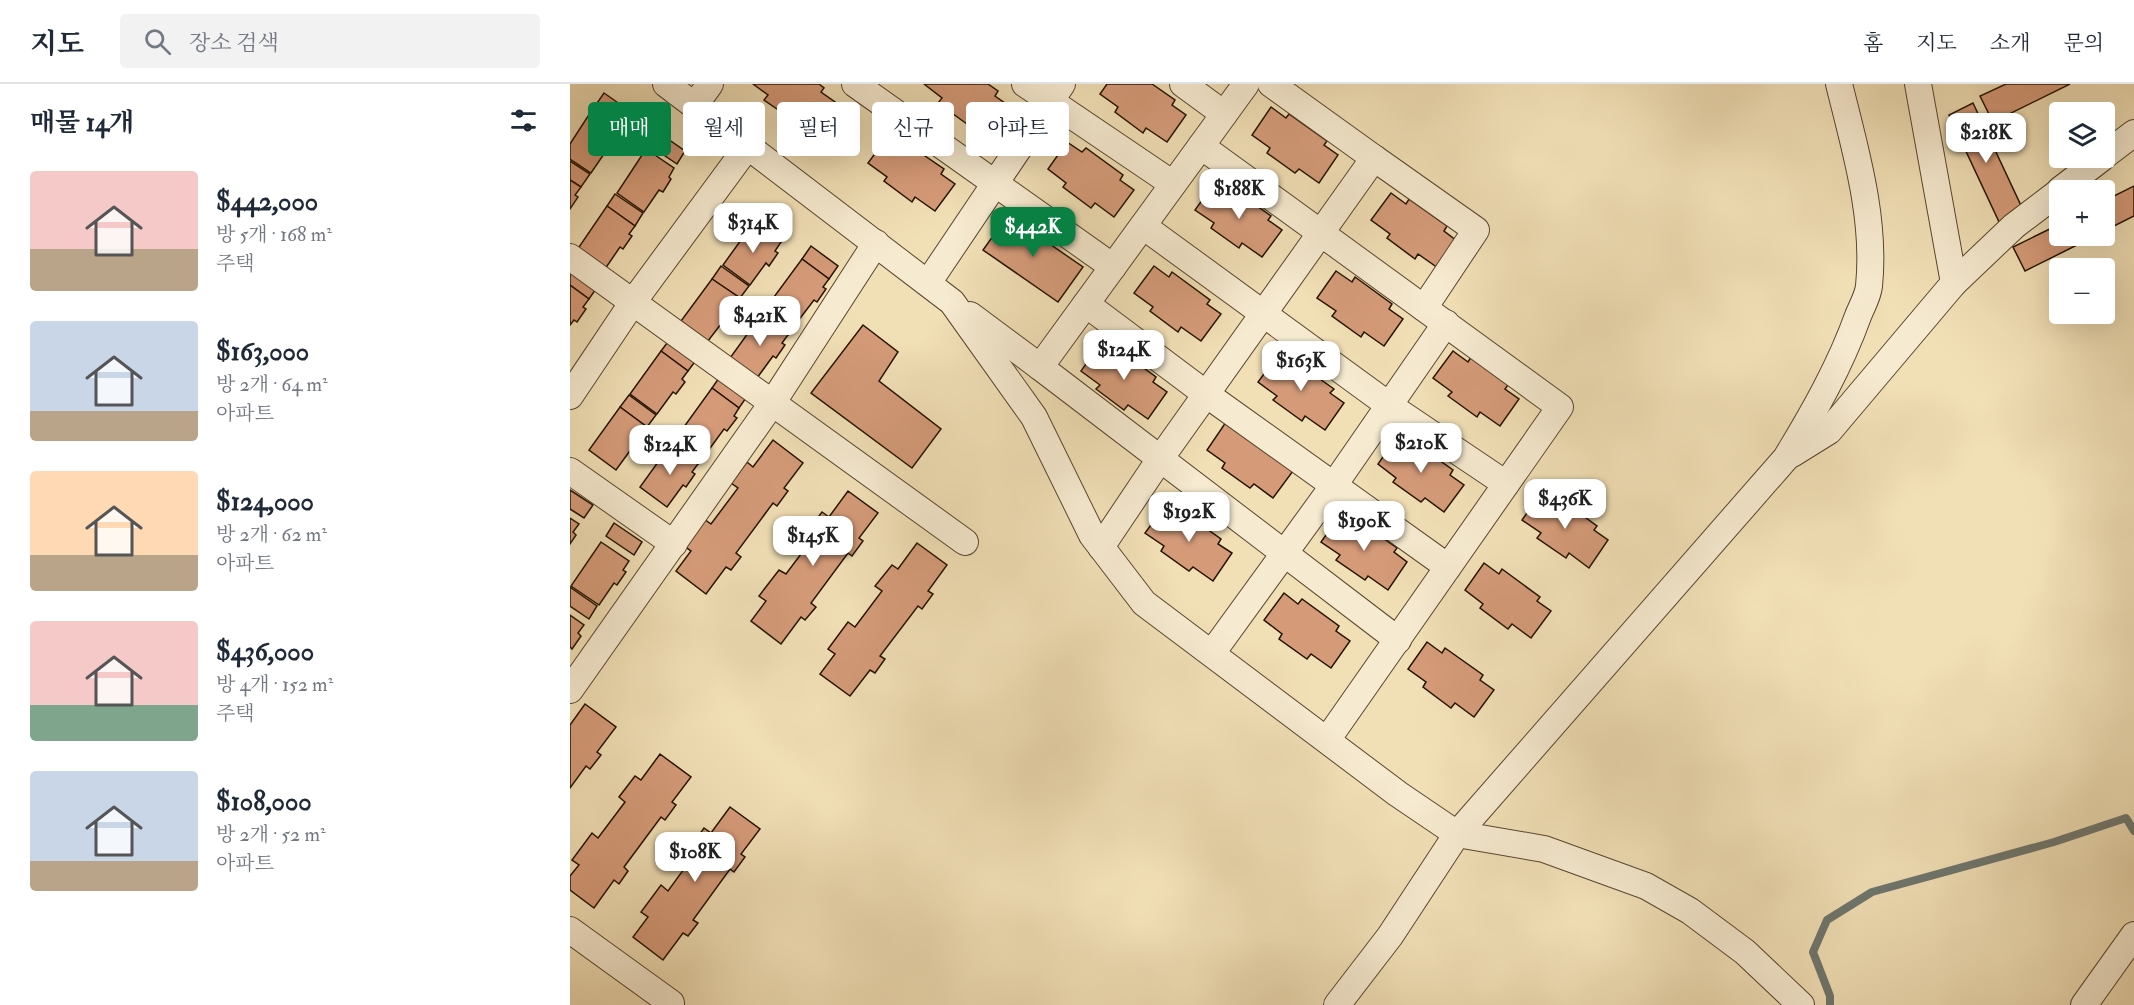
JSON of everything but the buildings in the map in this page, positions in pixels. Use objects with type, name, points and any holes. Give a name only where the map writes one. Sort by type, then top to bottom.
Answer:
[{"type":"street","points":[[666,84],[691,102]]},
{"type":"street","points":[[697,102],[710,84]]},
{"type":"street","points":[[855,84],[1113,267]]},
{"type":"street","points":[[1024,84],[1056,93],[1173,184]]},
{"type":"street","points":[[1184,84],[1224,114]]},
{"type":"street","points":[[1040,368],[1246,84]]},
{"type":"street","points":[[1271,84],[1476,230],[1424,308]]},
{"type":"street","points":[[1338,1005],[1390,936],[1457,834],[1786,458],[1817,407],[1838,364],[1869,288],[1870,256],[1867,215],[1859,164],[1839,84]]},
{"type":"street","points":[[1918,84],[1954,283]]},
{"type":"street","points":[[928,283],[1056,93]]},
{"type":"street","points":[[2115,148],[2134,133]]},
{"type":"street","points":[[1201,146],[1560,407],[1327,740]]},
{"type":"street","points":[[570,396],[633,302],[741,156]]},
{"type":"street","points":[[761,156],[1398,640]]},
{"type":"street","points":[[1101,547],[1160,459],[1374,158]]},
{"type":"street","points":[[2074,180],[2089,168]]},
{"type":"street","points":[[1786,458],[1829,431],[1954,283],[2014,226],[2049,199]]},
{"type":"street","points":[[1143,226],[1390,406],[1506,484]]},
{"type":"street","points":[[570,690],[773,402],[876,243]]},
{"type":"street","points":[[570,257],[965,542]]},
{"type":"street","points":[[952,302],[1034,417],[1092,535],[1144,603],[1398,794],[1457,834],[1544,849],[1646,886],[1690,911],[1745,952],[1801,1005]]},
{"type":"street","points":[[1086,304],[1206,394],[1448,567]]},
{"type":"street","points":[[1212,653],[1334,485],[1446,324]]},
{"type":"street","points":[[570,471],[674,544]]},
{"type":"street","points":[[570,930],[672,1004]]},
{"type":"street","points":[[2084,1005],[2134,935]]},
{"type":"waterway","points":[[1830,1005],[1830,996],[1813,952],[1827,920],[1872,892],[2054,842],[2126,818],[2134,831]]}]
